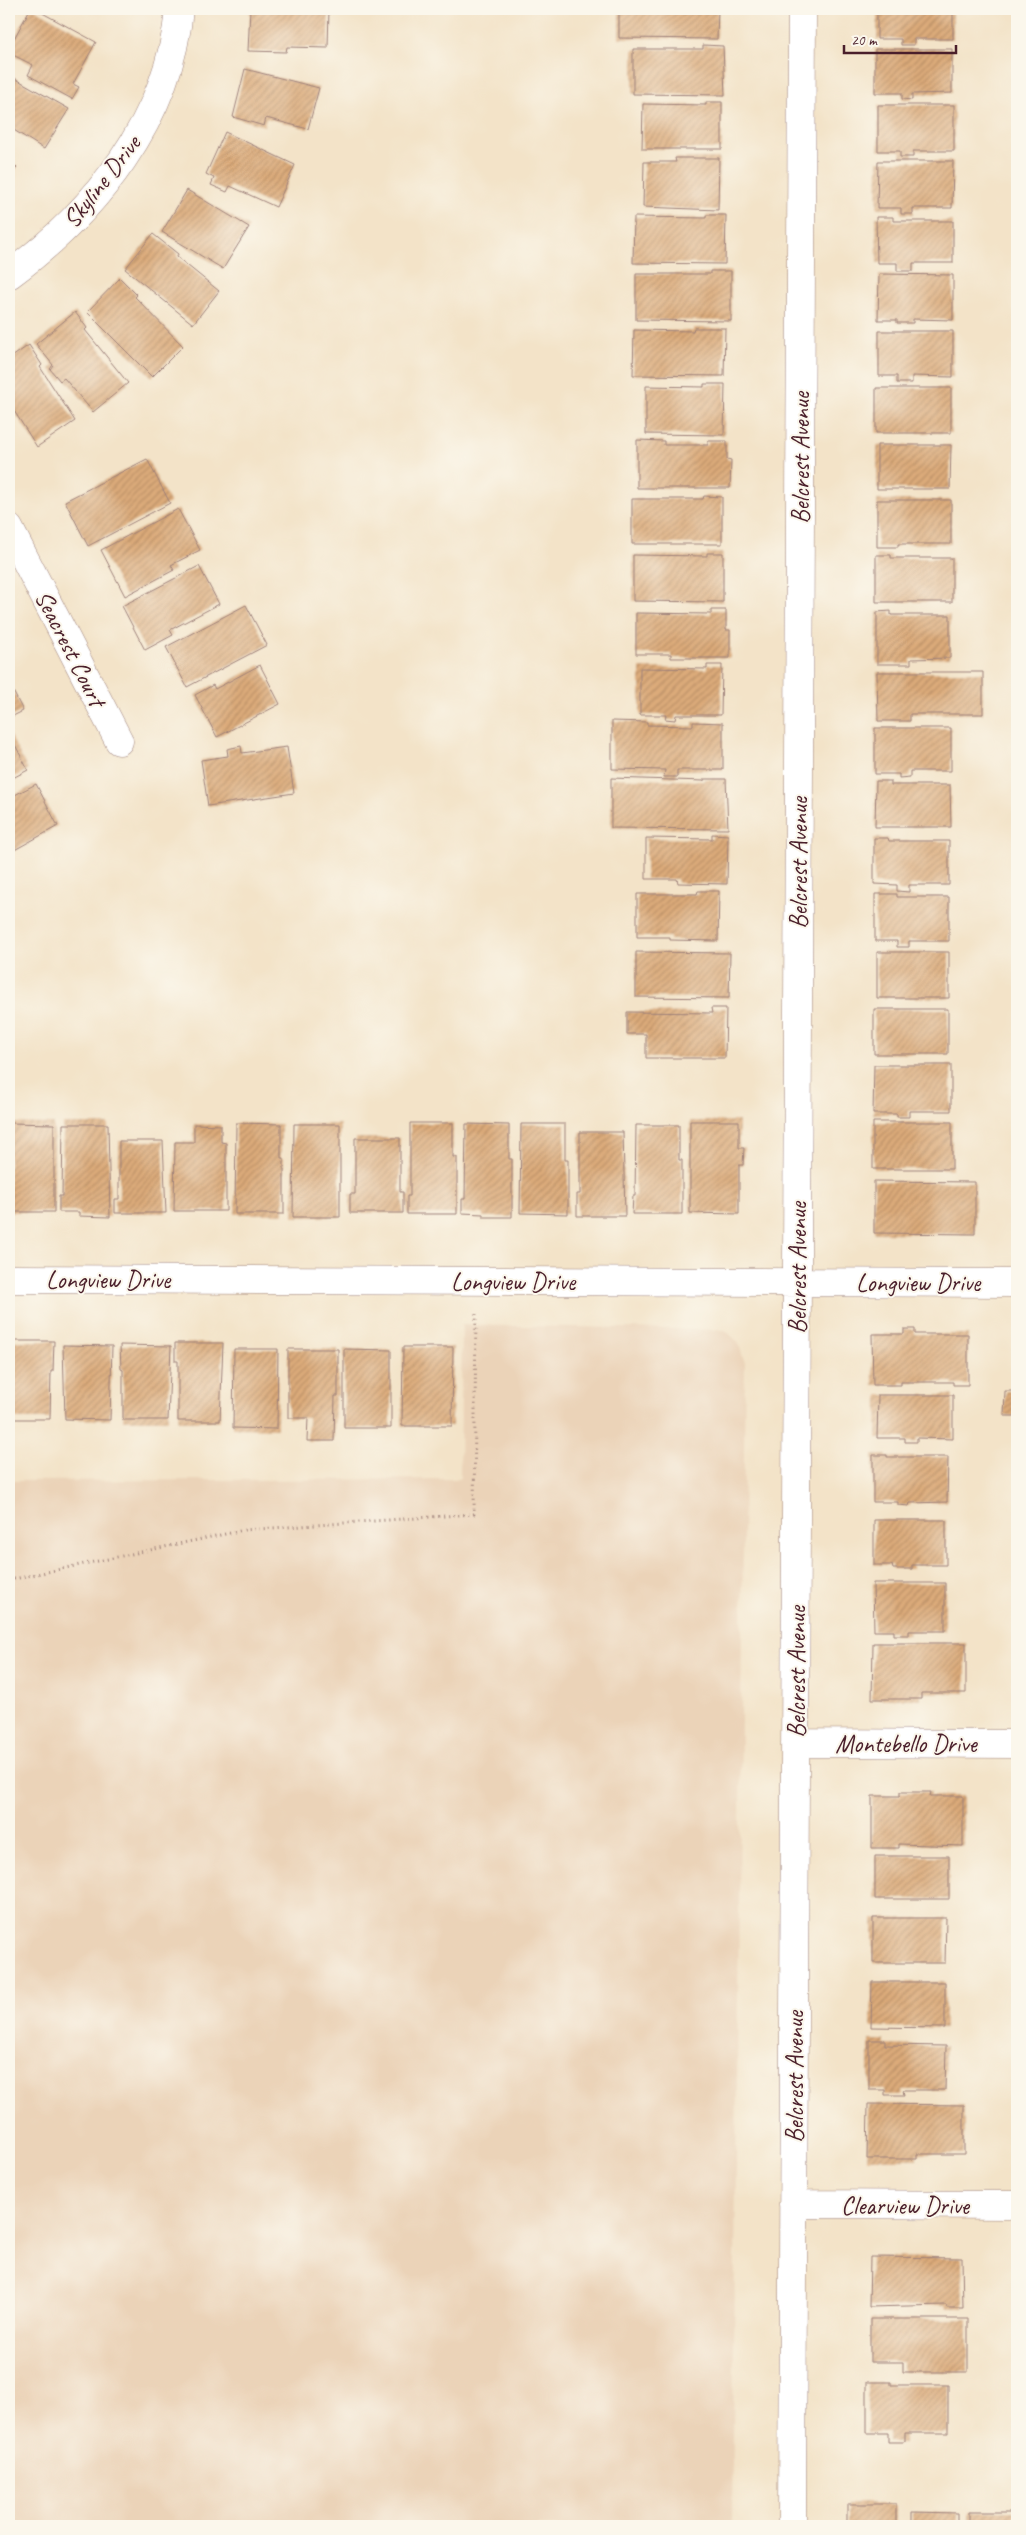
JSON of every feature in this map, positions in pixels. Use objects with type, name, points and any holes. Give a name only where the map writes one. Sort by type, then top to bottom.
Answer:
[{"type":"street","name":"Skyline Drive","points":[[9,275],[56,238],[98,194],[133,144],[160,90],[177,35],[179,9]]},
{"type":"street","name":"Belcrest Avenue","points":[[792,2526],[802,9]]},
{"type":"street","name":"Seacrest Court","points":[[9,528],[119,741]]},
{"type":"street","name":"Longview Drive","points":[[9,1279],[1017,1283]]},
{"type":"street","name":"Montebello Drive","points":[[795,1743],[1017,1744]]},
{"type":"street","name":"Clearview Drive","points":[[793,2204],[1017,2205]]},
{"type":"path","points":[[9,1580],[244,1530],[474,1514],[476,1281]]},
{"type":"shaded area","points":[[462,1325],[725,1330],[738,1342],[745,1363],[732,2526],[9,2526],[9,1481],[460,1479]]},
{"type":"building","points":[[30,9],[35,9],[96,42],[73,84],[79,87],[72,99],[28,75],[33,65],[9,53],[9,48]]},
{"type":"building","points":[[250,9],[329,9],[328,48],[287,47],[286,52],[248,51]]},
{"type":"building","points":[[619,9],[718,9],[717,39],[619,38]]},
{"type":"building","points":[[877,9],[953,9],[953,39],[914,39],[914,45],[901,45],[901,39],[877,39]]},
{"type":"building","points":[[703,45],[723,46],[725,95],[633,94],[633,49],[703,49]]},
{"type":"building","points":[[875,49],[952,49],[952,93],[912,94],[912,100],[902,99],[902,93],[875,93]]},
{"type":"building","points":[[245,69],[319,88],[308,129],[266,118],[264,126],[233,117]]},
{"type":"building","points":[[9,75],[69,109],[44,149],[9,127]]},
{"type":"building","points":[[706,102],[722,102],[722,149],[642,149],[643,104],[706,105]]},
{"type":"building","points":[[878,105],[954,105],[954,151],[913,151],[913,157],[900,157],[900,151],[878,151]]},
{"type":"building","points":[[225,132],[295,165],[276,207],[230,186],[227,192],[211,185],[214,178],[206,174]]},
{"type":"building","points":[[675,158],[719,158],[718,210],[643,207],[644,162],[676,162]]},
{"type":"building","points":[[9,159],[17,168],[9,176]]},
{"type":"building","points":[[878,161],[953,161],[952,208],[913,208],[913,214],[901,214],[901,208],[877,208]]},
{"type":"building","points":[[187,190],[249,227],[223,269],[162,232]]},
{"type":"building","points":[[706,215],[726,215],[725,264],[633,263],[634,217],[706,218]]},
{"type":"building","points":[[876,217],[893,217],[893,221],[953,221],[953,263],[913,263],[913,271],[897,271],[897,263],[877,263]]},
{"type":"building","points":[[153,234],[178,254],[177,257],[219,291],[193,324],[125,269]]},
{"type":"building","points":[[710,271],[731,271],[731,321],[636,320],[636,274],[710,274]]},
{"type":"building","points":[[879,274],[953,275],[953,320],[913,319],[913,323],[897,323],[897,320],[878,320]]},
{"type":"building","points":[[120,278],[137,295],[135,297],[183,346],[152,377],[87,312]]},
{"type":"building","points":[[75,312],[87,328],[85,330],[128,383],[93,412],[64,378],[60,381],[50,369],[53,365],[36,344]]},
{"type":"building","points":[[694,328],[725,328],[724,376],[633,375],[634,330],[693,331]]},
{"type":"building","points":[[879,331],[953,331],[953,377],[912,376],[912,383],[897,383],[897,376],[879,376]]},
{"type":"building","points":[[29,345],[42,365],[40,367],[75,421],[37,447],[9,403],[9,359]]},
{"type":"building","points":[[704,384],[725,384],[724,435],[646,434],[646,386],[704,387]]},
{"type":"building","points":[[876,388],[951,388],[951,433],[876,433]]},
{"type":"building","points":[[637,440],[664,441],[664,445],[708,445],[708,441],[727,441],[727,459],[731,460],[730,488],[637,488]]},
{"type":"building","points":[[877,445],[951,445],[950,489],[877,489]]},
{"type":"building","points":[[147,459],[170,503],[88,546],[65,501]]},
{"type":"building","points":[[704,496],[722,497],[722,544],[632,544],[632,499],[703,499]]},
{"type":"building","points":[[877,500],[951,500],[951,544],[898,544],[898,547],[877,547]]},
{"type":"building","points":[[178,509],[200,550],[171,565],[174,570],[125,596],[101,550]]},
{"type":"building","points":[[707,553],[723,553],[723,602],[633,601],[633,555],[707,556]]},
{"type":"building","points":[[876,555],[891,555],[891,558],[952,558],[952,602],[876,602]]},
{"type":"building","points":[[199,566],[219,604],[170,630],[173,635],[145,650],[122,606]]},
{"type":"building","points":[[246,605],[267,645],[187,687],[166,647]]},
{"type":"building","points":[[711,610],[726,610],[726,630],[730,630],[730,658],[671,658],[671,654],[636,654],[636,613],[711,614]]},
{"type":"building","points":[[891,611],[891,615],[950,615],[950,658],[911,659],[911,664],[877,664],[877,612]]},
{"type":"building","points":[[260,665],[280,704],[217,737],[195,695],[213,685],[215,689]]},
{"type":"building","points":[[707,665],[722,665],[721,715],[676,715],[675,720],[665,719],[666,715],[640,715],[640,668],[707,669]]},
{"type":"building","points":[[877,672],[983,672],[983,714],[910,714],[910,721],[878,721]]},
{"type":"building","points":[[9,683],[23,711],[9,718]]},
{"type":"building","points":[[612,721],[647,722],[647,725],[693,726],[693,722],[723,723],[723,770],[677,770],[677,777],[664,777],[665,770],[612,769]]},
{"type":"building","points":[[875,728],[951,728],[951,771],[910,771],[910,777],[899,778],[899,774],[875,774]]},
{"type":"building","points":[[9,733],[28,770],[9,780]]},
{"type":"building","points":[[241,746],[242,753],[287,747],[294,793],[208,806],[201,760],[228,756],[227,749]]},
{"type":"building","points":[[611,778],[704,781],[704,779],[726,779],[728,829],[611,828]]},
{"type":"building","points":[[876,781],[891,781],[891,785],[950,785],[951,827],[875,827]]},
{"type":"building","points":[[36,784],[58,826],[9,853],[9,798]]},
{"type":"building","points":[[712,834],[728,835],[727,884],[678,883],[677,879],[646,879],[646,838],[712,839]]},
{"type":"building","points":[[874,838],[888,838],[889,841],[949,841],[949,885],[909,885],[909,892],[897,891],[897,885],[874,884]]},
{"type":"building","points":[[698,891],[719,891],[718,941],[670,940],[670,937],[637,937],[637,894],[697,894]]},
{"type":"building","points":[[875,894],[897,894],[897,897],[949,897],[949,941],[909,941],[909,947],[897,947],[897,941],[875,941]]},
{"type":"building","points":[[636,952],[730,953],[729,998],[636,997]]},
{"type":"building","points":[[877,952],[949,952],[949,998],[877,998]]},
{"type":"building","points":[[711,1008],[726,1008],[725,1058],[646,1058],[646,1034],[627,1034],[627,1012],[712,1013]]},
{"type":"building","points":[[874,1009],[948,1009],[948,1054],[874,1054]]},
{"type":"building","points":[[874,1065],[951,1065],[951,1111],[909,1111],[909,1117],[897,1117],[897,1114],[873,1114]]},
{"type":"building","points":[[690,1121],[739,1121],[739,1148],[744,1148],[743,1165],[739,1165],[739,1214],[690,1213]]},
{"type":"building","points":[[873,1122],[952,1122],[952,1169],[873,1169]]},
{"type":"building","points":[[9,1123],[54,1124],[54,1212],[9,1212]]},
{"type":"building","points":[[236,1123],[281,1124],[281,1158],[284,1158],[284,1214],[235,1214]]},
{"type":"building","points":[[410,1123],[453,1123],[453,1157],[457,1157],[457,1214],[407,1214],[407,1196],[410,1196]]},
{"type":"building","points":[[63,1124],[108,1124],[110,1217],[79,1216],[79,1212],[59,1212],[59,1196],[62,1196]]},
{"type":"building","points":[[194,1124],[221,1125],[221,1142],[226,1143],[226,1211],[174,1211],[175,1142],[194,1142]]},
{"type":"building","points":[[294,1124],[340,1124],[340,1217],[293,1217]]},
{"type":"building","points":[[466,1124],[509,1125],[509,1159],[512,1159],[512,1217],[483,1217],[483,1214],[462,1213],[462,1199],[465,1199]]},
{"type":"building","points":[[521,1124],[565,1124],[565,1160],[568,1160],[568,1214],[520,1213]]},
{"type":"building","points":[[636,1125],[679,1125],[679,1160],[682,1160],[682,1214],[632,1214],[633,1196],[635,1196]]},
{"type":"building","points":[[580,1132],[623,1132],[625,1216],[577,1216],[577,1194],[580,1194]]},
{"type":"building","points":[[355,1138],[400,1138],[400,1192],[403,1192],[403,1213],[350,1213],[350,1194],[355,1194]]},
{"type":"building","points":[[119,1141],[163,1141],[166,1213],[115,1213],[115,1199],[119,1199]]},
{"type":"building","points":[[874,1181],[975,1182],[975,1234],[874,1233]]},
{"type":"building","points":[[904,1329],[915,1329],[915,1334],[968,1334],[968,1385],[953,1385],[953,1382],[901,1382],[901,1385],[873,1385],[872,1334],[904,1334]]},
{"type":"building","points":[[9,1341],[54,1341],[50,1419],[9,1419]]},
{"type":"building","points":[[175,1343],[223,1343],[220,1421],[178,1421],[178,1361],[175,1361]]},
{"type":"building","points":[[63,1345],[112,1346],[110,1420],[65,1419]]},
{"type":"building","points":[[120,1345],[171,1346],[168,1420],[123,1420],[123,1370],[121,1369]]},
{"type":"building","points":[[403,1347],[453,1347],[452,1426],[402,1426]]},
{"type":"building","points":[[234,1349],[278,1349],[277,1429],[233,1428]]},
{"type":"building","points":[[288,1349],[338,1349],[338,1396],[335,1396],[334,1441],[307,1441],[308,1418],[288,1418]]},
{"type":"building","points":[[344,1349],[391,1350],[391,1428],[344,1428]]},
{"type":"building","points":[[1005,1391],[1017,1391],[1017,1416],[1004,1416]]},
{"type":"building","points":[[878,1395],[953,1395],[953,1439],[917,1438],[917,1442],[905,1442],[905,1438],[877,1438]]},
{"type":"building","points":[[873,1455],[887,1455],[887,1457],[948,1457],[947,1502],[910,1503],[909,1506],[898,1505],[898,1502],[873,1502]]},
{"type":"building","points":[[874,1520],[946,1520],[946,1565],[912,1565],[912,1569],[893,1569],[892,1565],[874,1565]]},
{"type":"building","points":[[873,1583],[945,1583],[945,1631],[909,1631],[909,1635],[894,1635],[894,1631],[874,1631]]},
{"type":"building","points":[[873,1643],[966,1643],[966,1693],[921,1693],[921,1699],[872,1699]]},
{"type":"building","points":[[900,1792],[931,1792],[930,1796],[963,1796],[963,1846],[899,1844],[899,1848],[872,1848],[872,1796],[900,1796]]},
{"type":"building","points":[[875,1856],[949,1856],[949,1899],[875,1899]]},
{"type":"building","points":[[873,1918],[946,1918],[945,1963],[873,1963]]},
{"type":"building","points":[[872,1982],[945,1982],[945,2028],[871,2027]]},
{"type":"building","points":[[869,2040],[885,2040],[885,2045],[946,2046],[945,2090],[903,2090],[904,2095],[885,2095],[885,2090],[869,2090]]},
{"type":"building","points":[[868,2104],[964,2105],[964,2154],[917,2154],[917,2159],[867,2159]]},
{"type":"building","points":[[870,2257],[962,2258],[963,2308],[947,2308],[946,2305],[869,2307]]},
{"type":"building","points":[[870,2319],[968,2319],[968,2372],[903,2372],[903,2362],[870,2362]]},
{"type":"building","points":[[867,2382],[891,2382],[891,2385],[948,2385],[948,2433],[905,2433],[905,2442],[888,2442],[888,2433],[867,2433]]},
{"type":"building","points":[[847,2504],[896,2504],[896,2526],[847,2526]]},
{"type":"building","points":[[912,2512],[957,2513],[957,2526],[912,2526]]},
{"type":"building","points":[[969,2512],[1014,2512],[1014,2526],[969,2526]]}]
